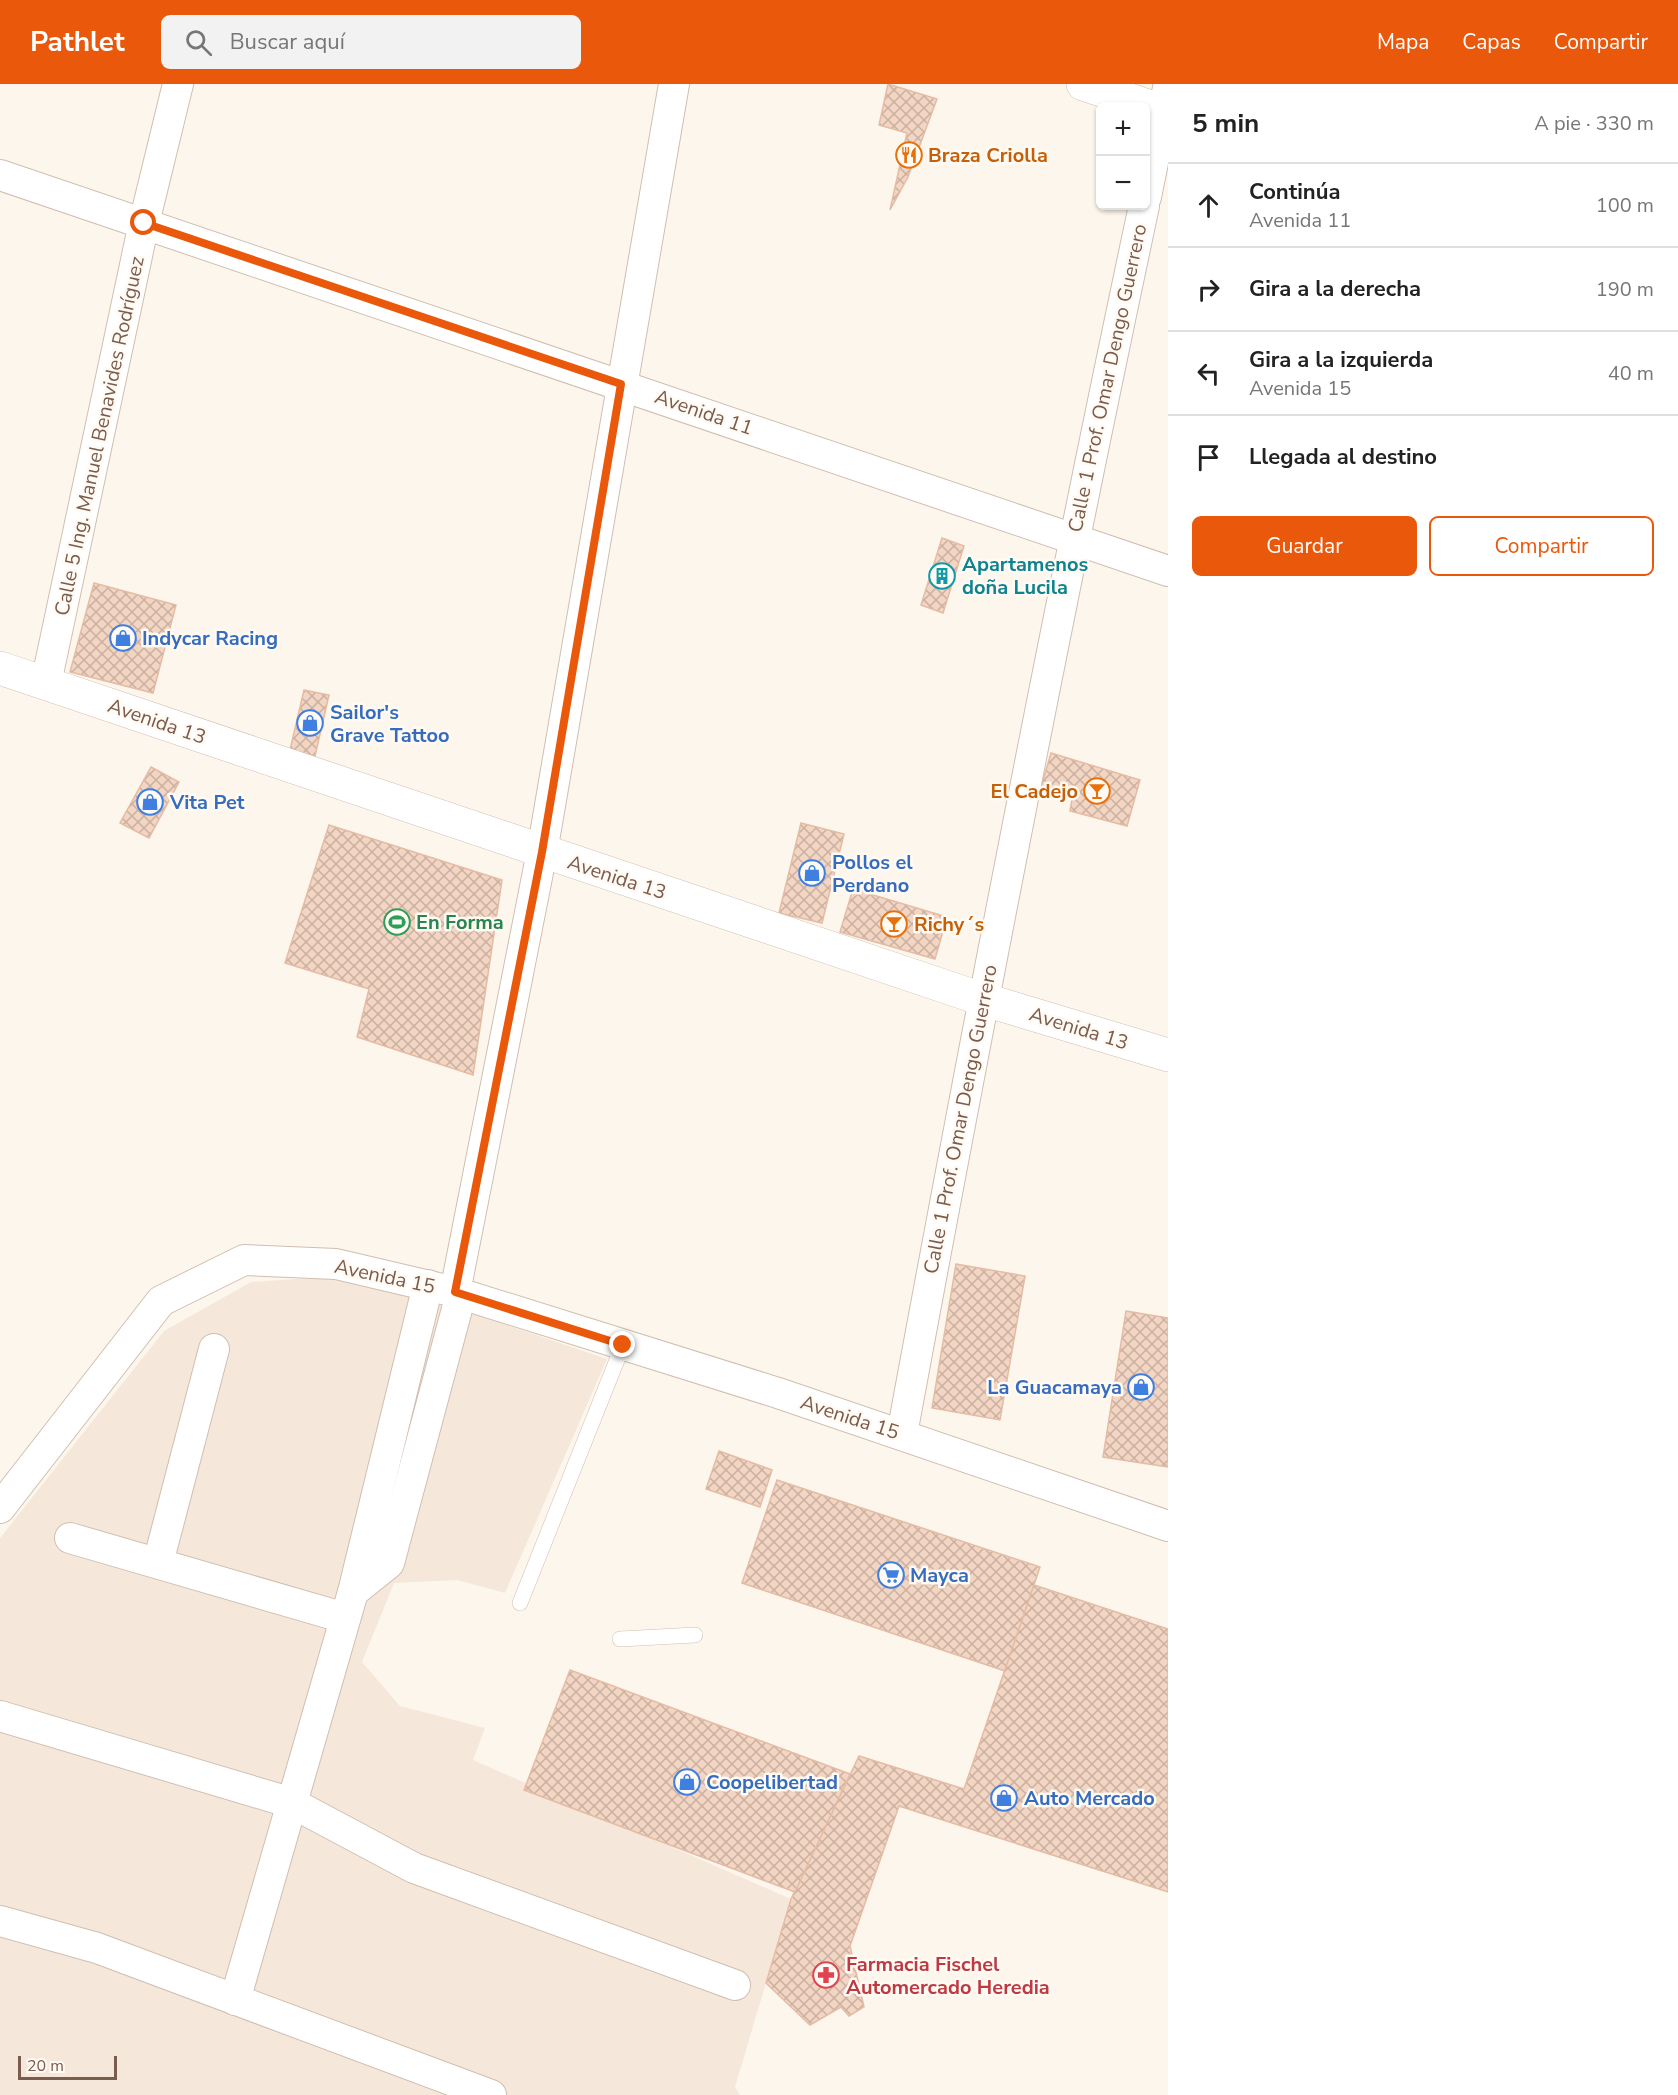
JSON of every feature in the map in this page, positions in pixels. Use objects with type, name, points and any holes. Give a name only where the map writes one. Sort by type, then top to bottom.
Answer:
[{"type":"street","name":"Calle 5 Ing. Manuel Benavides Rodríguez","points":[[46,683],[144,223],[178,84]]},
{"type":"street","points":[[235,2000],[349,1605],[448,1290],[542,852],[674,84]]},
{"type":"street","points":[[1083,84],[1167,104]]},
{"type":"street","name":"Calle 1 Prof. Omar Dengo Guerrero","points":[[1150,179],[1167,104]]},
{"type":"street","name":"Avenida 11","points":[[0,175],[1168,571]]},
{"type":"street","name":"Calle 1 Prof. Omar Dengo Guerrero","points":[[902,1434],[982,999],[1073,538],[1143,210]]},
{"type":"street","name":"Avenida 13","points":[[0,668],[982,999],[1168,1055]]},
{"type":"street","name":"Avenida 15","points":[[0,1508],[161,1301],[244,1260],[336,1263],[448,1290],[902,1434],[1168,1526]]},
{"type":"street","points":[[158,1563],[214,1349]]},
{"type":"street","points":[[70,1538],[158,1563],[349,1605]]},
{"type":"street","points":[[0,1716],[292,1803],[414,1868],[735,1985]]},
{"type":"street","points":[[0,1921],[97,1948],[491,2095]]},
{"type":"lane","points":[[520,1603],[623,1345]]},
{"type":"lane","points":[[620,1639],[695,1635]]},
{"type":"shaded area","points":[[327,1277],[418,1295],[607,1359],[505,1593],[457,1580],[394,1583],[362,1662],[400,1706],[485,1728],[473,1760],[791,1899],[735,2087],[740,2095],[0,2095],[0,1538],[164,1331],[251,1282]]},
{"type":"building","name":"Braza Criolla","points":[[888,84],[937,99],[908,177],[890,210],[907,133],[879,125]]},
{"type":"building","name":"Apartamenos doña Lucila","points":[[942,538],[964,546],[943,613],[921,605]]},
{"type":"building","name":"Indycar Racing","points":[[94,583],[176,605],[153,693],[70,672]]},
{"type":"building","name":"Sailor's Grave Tattoo","points":[[304,690],[329,695],[315,756],[290,750]]},
{"type":"building","name":"El Cadejo","points":[[1051,753],[1140,780],[1127,826],[1070,811],[1073,794],[1041,787]]},
{"type":"building","name":"Vita Pet","points":[[151,767],[179,782],[149,838],[120,823]]},
{"type":"building","name":"Pollos el Perdano","points":[[801,823],[844,834],[822,923],[779,913]]},
{"type":"building","name":"En Forma","points":[[329,825],[502,880],[473,1075],[357,1037],[369,989],[285,963]]},
{"type":"building","name":"Richy´s","points":[[853,889],[947,917],[935,959],[840,932]]},
{"type":"building","points":[[956,1264],[1025,1276],[1000,1420],[932,1408]]},
{"type":"building","name":"La Guacamaya","points":[[1126,1311],[1168,1318],[1168,1467],[1103,1457]]},
{"type":"building","points":[[719,1451],[772,1470],[760,1507],[706,1489]]},
{"type":"building","name":"Mayca","points":[[777,1480],[1040,1567],[1005,1671],[742,1583]]},
{"type":"building","name":"Auto Mercado","points":[[1034,1585],[1168,1629],[1168,1892],[899,1806],[850,1946],[864,2007],[849,2016],[841,2007],[810,2025],[766,1983],[791,1899],[859,1756],[964,1789]]},
{"type":"building","name":"Coopelibertad","points":[[570,1670],[850,1774],[795,1892],[524,1790]]},
{"type":"place","name":"Braza Criolla","points":[[909,155]]},
{"type":"place","name":"Apartamenos doña Lucila","points":[[942,576]]},
{"type":"place","name":"Indycar Racing","points":[[123,638]]},
{"type":"place","name":"Sailor's Grave Tattoo","points":[[310,723]]},
{"type":"place","name":"El Cadejo","points":[[1097,791]]},
{"type":"place","name":"Vita Pet","points":[[150,802]]},
{"type":"place","name":"Pollos el Perdano","points":[[812,873]]},
{"type":"place","name":"En Forma","points":[[397,922]]},
{"type":"place","name":"Richy´s","points":[[894,924]]},
{"type":"place","name":"La Guacamaya","points":[[1141,1387]]},
{"type":"place","name":"Mayca","points":[[891,1575]]},
{"type":"place","name":"Coopelibertad","points":[[687,1782]]},
{"type":"place","name":"Auto Mercado","points":[[1004,1798]]},
{"type":"place","name":"Farmacia Fischel Automercado Heredia","points":[[826,1975]]},
{"type":"route","points":[[144,223],[621,384],[542,852],[455,1292],[623,1345]]}]
